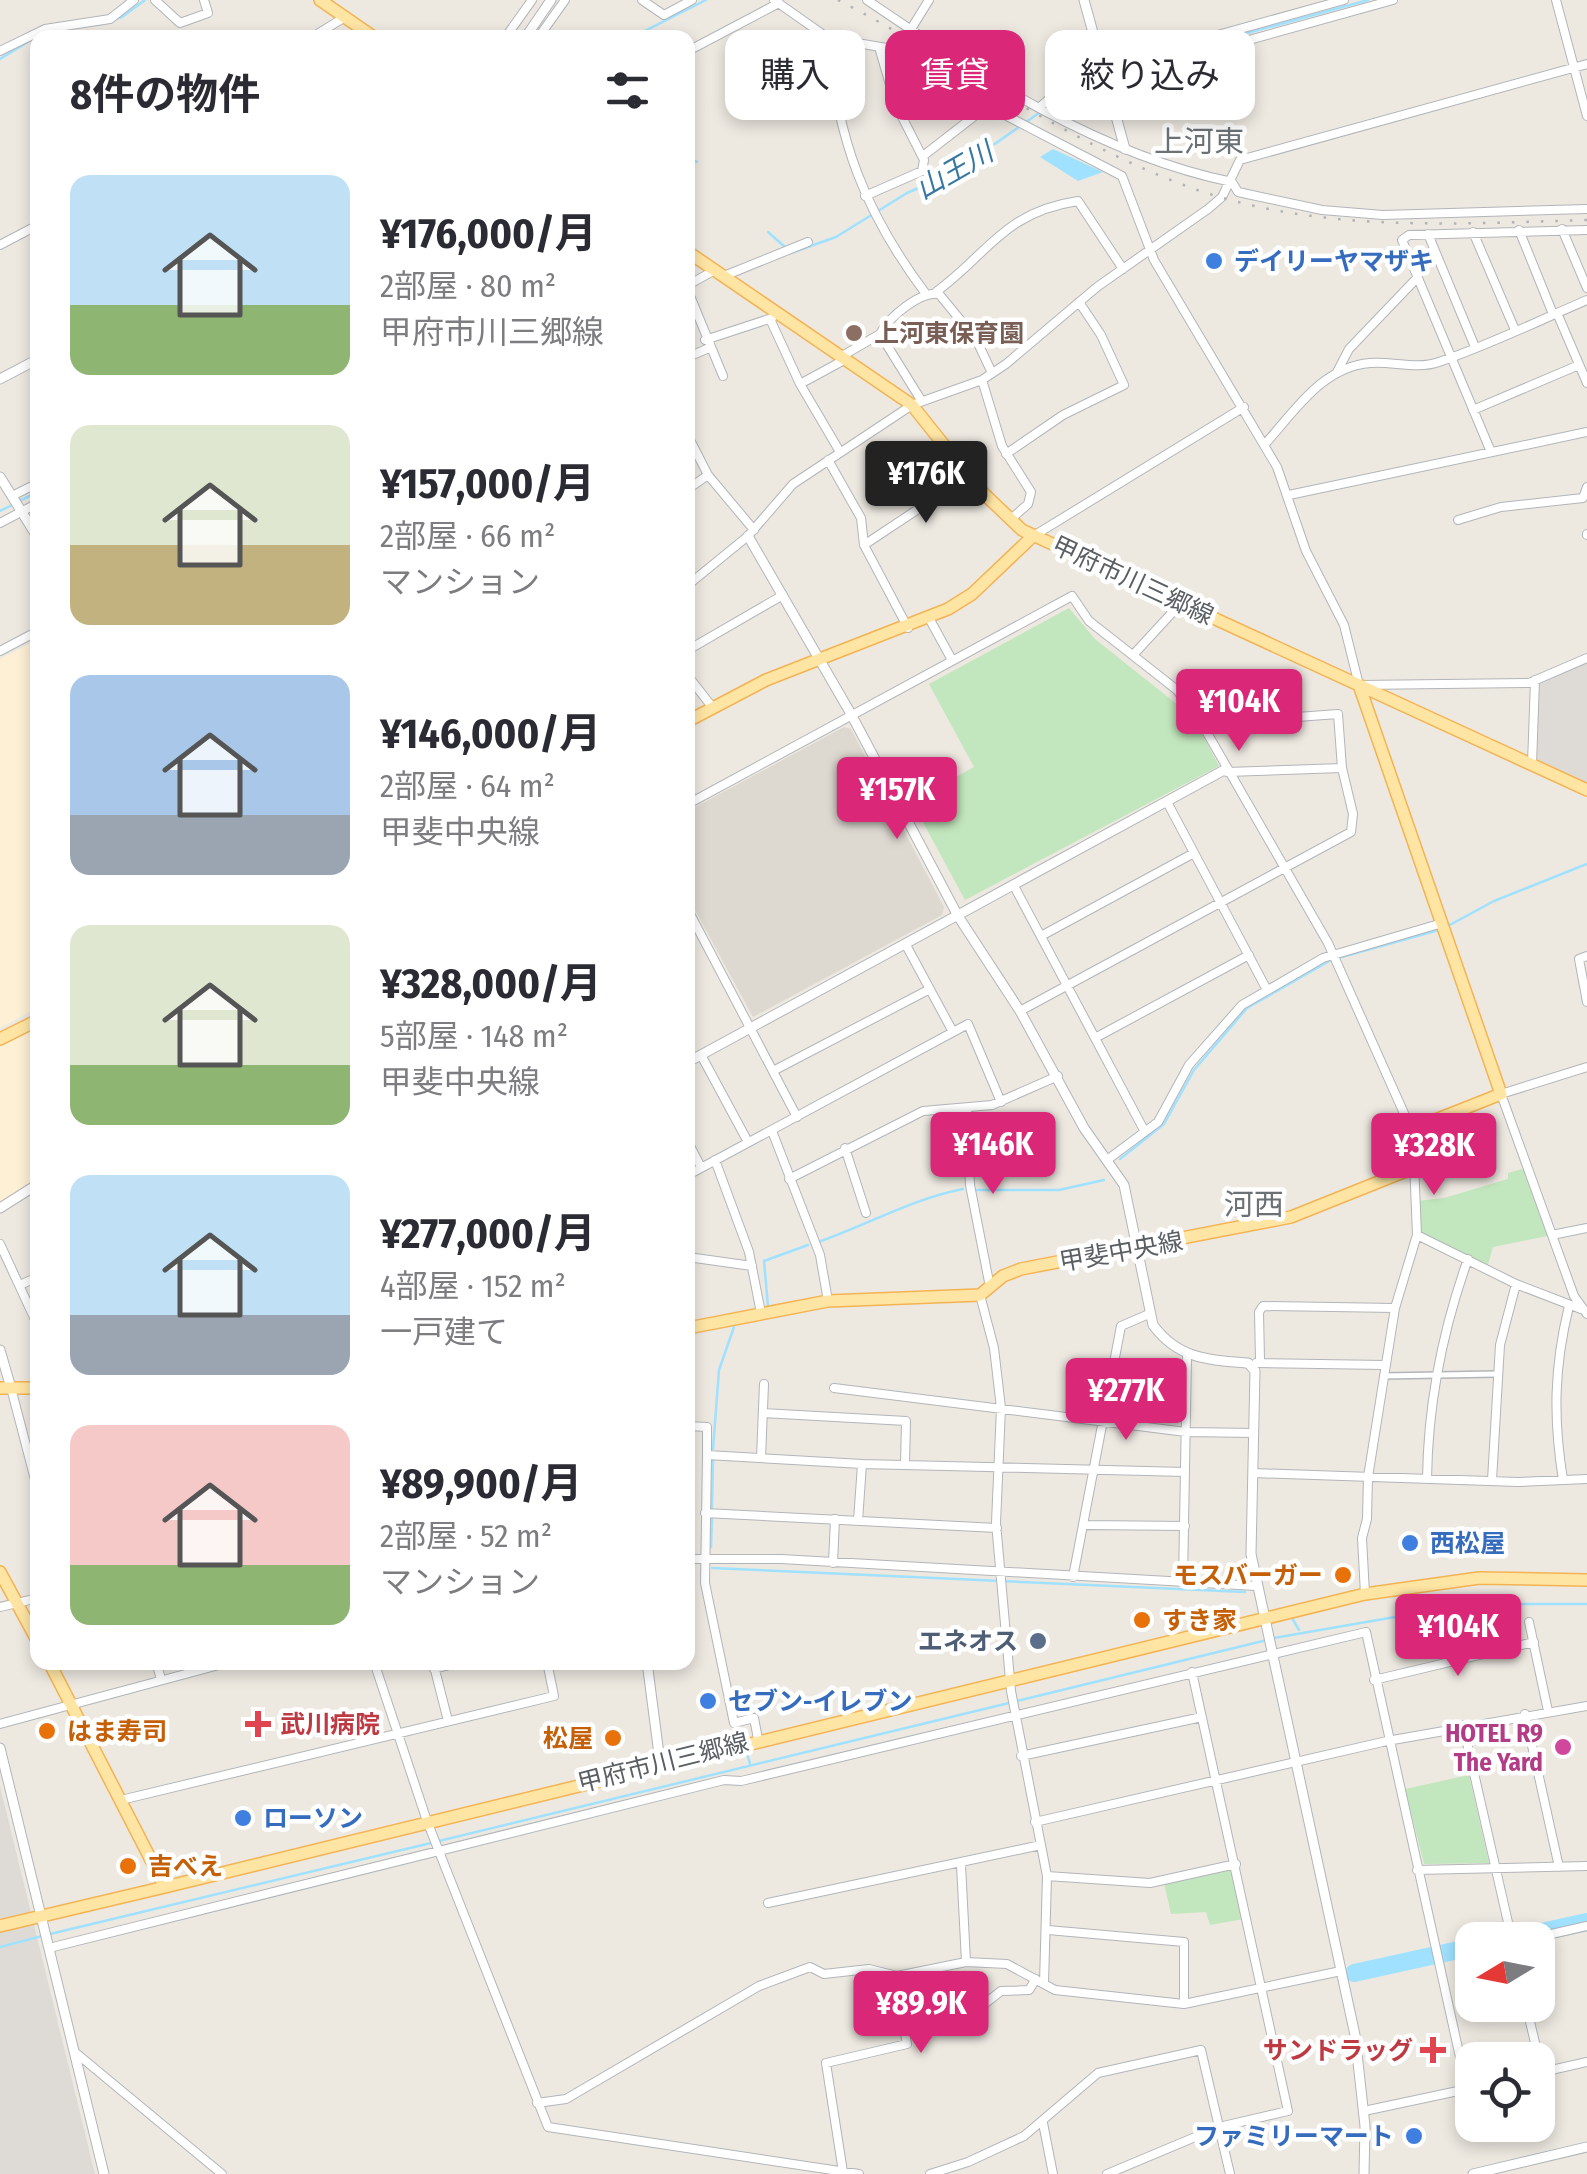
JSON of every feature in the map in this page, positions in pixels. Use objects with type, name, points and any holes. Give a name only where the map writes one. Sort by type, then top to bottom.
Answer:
[{"type":"main road","points":[[320,0],[364,30]]},
{"type":"main road","name":"甲府市川三郷線","points":[[695,257],[776,317],[916,402],[968,476],[1010,521],[1587,790]]},
{"type":"main road","points":[[695,718],[820,658],[929,618],[972,594],[1034,535]]},
{"type":"main road","points":[[1359,685],[1501,1094],[1429,1121],[1419,1132],[1414,1162]]},
{"type":"main road","points":[[0,1039],[30,1024]]},
{"type":"main road","name":"甲斐中央線","points":[[695,1327],[828,1301],[985,1291],[1021,1269],[1291,1217],[1406,1171],[1414,1162]]},
{"type":"main road","points":[[0,1572],[30,1627]]},
{"type":"main road","name":"甲府市川三郷線","points":[[165,1886],[660,1762],[1010,1685],[1364,1594],[1479,1578],[1587,1580]]},
{"type":"main road","points":[[0,1926],[43,1923],[165,1886],[53,1670]]},
{"type":"street","points":[[40,30],[110,19],[134,0]]},
{"type":"street","points":[[154,0],[180,23],[208,14],[204,0]]},
{"type":"street","points":[[511,30],[532,0]]},
{"type":"street","points":[[530,30],[551,0]]},
{"type":"street","points":[[544,30],[565,0]]},
{"type":"street","points":[[642,0],[664,15],[692,0]]},
{"type":"street","points":[[867,0],[1045,109]]},
{"type":"street","points":[[910,29],[929,0]]},
{"type":"street","points":[[1084,0],[1092,30]]},
{"type":"street","points":[[1245,30],[1344,0]]},
{"type":"street","points":[[1255,35],[1393,0]]},
{"type":"street","points":[[1556,0],[1587,116]]},
{"type":"street","points":[[695,47],[776,2],[816,30]]},
{"type":"street","points":[[324,30],[345,17]]},
{"type":"street","points":[[0,51],[30,35]]},
{"type":"street","points":[[865,44],[885,47]]},
{"type":"street","points":[[865,196],[922,171],[922,156],[896,105],[879,46]]},
{"type":"street","points":[[695,577],[751,533],[793,484],[916,402],[982,380],[1079,302],[1216,202],[1232,182],[1240,160],[1587,64]]},
{"type":"street","points":[[841,120],[848,151],[874,218],[931,293],[976,340],[992,373]]},
{"type":"street","points":[[922,156],[969,120]]},
{"type":"street","points":[[1013,120],[1122,176],[1150,251],[1244,407],[1288,495],[1306,551],[1344,625],[1359,685],[1430,686],[1534,680],[1587,658]]},
{"type":"street","points":[[1066,120],[1125,149],[1194,174],[1232,182],[1238,192],[1322,210],[1436,216],[1587,209]]},
{"type":"street","points":[[1117,120],[1125,149]]},
{"type":"street","points":[[800,384],[880,334],[889,321],[968,268],[976,253],[1015,220],[1045,206],[1078,202],[1123,269]]},
{"type":"street","points":[[0,245],[30,229]]},
{"type":"street","points":[[1562,229],[1587,288]]},
{"type":"street","points":[[1519,230],[1587,383]]},
{"type":"street","points":[[1491,452],[1402,240],[1410,234],[1587,230]]},
{"type":"street","points":[[1473,232],[1515,330]]},
{"type":"street","points":[[1428,234],[1475,347]]},
{"type":"street","points":[[695,285],[808,242]]},
{"type":"street","points":[[1264,444],[1337,372],[1350,349],[1418,278]]},
{"type":"street","points":[[1337,372],[1374,363],[1427,365],[1587,300]]},
{"type":"street","points":[[1006,454],[1063,415],[1124,385],[1102,335],[1079,302]]},
{"type":"street","points":[[695,309],[723,376]]},
{"type":"street","points":[[695,352],[776,317],[800,384],[840,452]]},
{"type":"street","points":[[880,334],[916,402]]},
{"type":"street","points":[[0,379],[30,363]]},
{"type":"street","points":[[1473,410],[1580,365]]},
{"type":"street","points":[[982,380],[1006,454],[1032,497],[1010,521]]},
{"type":"street","points":[[1034,535],[1063,521],[1244,407]]},
{"type":"street","points":[[1288,495],[1587,432]]},
{"type":"street","points":[[695,450],[708,475],[751,533],[958,916],[1020,1011],[1084,1128],[1128,1193],[1149,1314],[1163,1339],[1187,1356],[1256,1363],[1386,1365]]},
{"type":"street","points":[[828,460],[861,518],[864,545],[908,628]]},
{"type":"street","points":[[695,484],[708,475]]},
{"type":"street","points":[[864,545],[968,476]]},
{"type":"street","points":[[0,478],[30,524]]},
{"type":"street","points":[[12,496],[30,487]]},
{"type":"street","points":[[1458,520],[1501,507],[1585,500],[1587,487]]},
{"type":"street","points":[[0,522],[30,506]]},
{"type":"street","points":[[695,646],[782,594]]},
{"type":"street","points":[[695,800],[1072,596],[1089,621],[1177,690],[1202,724],[1288,868],[1380,1053],[1399,1108],[1411,1129],[1419,1132]]},
{"type":"street","points":[[1134,654],[1182,603]]},
{"type":"street","points":[[929,618],[952,660]]},
{"type":"street","points":[[0,651],[30,635]]},
{"type":"street","points":[[1532,764],[1534,680]]},
{"type":"street","points":[[695,685],[712,708]]},
{"type":"street","points":[[1020,1011],[1350,832],[1353,814],[1342,768],[1338,714],[1202,724]]},
{"type":"street","points":[[695,1058],[1226,770],[1342,768]]},
{"type":"street","points":[[1167,802],[1268,990]]},
{"type":"street","points":[[1040,936],[1194,852]]},
{"type":"street","points":[[1014,886],[1145,1132]]},
{"type":"street","points":[[695,923],[797,1117]]},
{"type":"street","points":[[1108,1160],[1158,1122],[1200,1053],[1242,1005],[1331,958],[1441,927]]},
{"type":"street","points":[[906,945],[954,1032]]},
{"type":"street","points":[[1095,1038],[1249,954]]},
{"type":"street","points":[[1587,956],[1579,959],[1587,1002]]},
{"type":"street","points":[[774,1071],[930,988]]},
{"type":"street","points":[[695,1172],[968,1024],[1001,1102]]},
{"type":"street","points":[[701,1055],[748,1142]]},
{"type":"street","points":[[1584,1311],[1501,1094],[1587,1066]]},
{"type":"street","points":[[789,1179],[844,1148],[923,1112],[967,1111],[1001,1102],[1058,1076]]},
{"type":"street","points":[[843,2172],[826,2063],[907,2044],[901,2011],[983,2005],[1001,1991],[1029,1990],[1040,1981],[1048,1930],[1047,1876],[1010,1685],[997,1528],[1001,1408],[970,1185],[967,1111]]},
{"type":"street","points":[[772,1131],[820,1255],[828,1301]]},
{"type":"street","points":[[844,1148],[866,1213]]},
{"type":"street","points":[[695,1155],[702,1168]]},
{"type":"street","points":[[715,1160],[752,1266],[761,1313]]},
{"type":"street","points":[[1364,1594],[1362,1538],[1367,1519],[1368,1477],[1396,1308],[1417,1236],[1414,1162]]},
{"type":"street","points":[[0,1208],[30,1189]]},
{"type":"street","points":[[1552,1235],[1587,1228]]},
{"type":"street","points":[[1417,1236],[1516,1284],[1584,1311]]},
{"type":"street","points":[[0,1244],[30,1305]]},
{"type":"street","points":[[695,1258],[752,1266]]},
{"type":"street","points":[[1427,1479],[1449,1311],[1468,1258]]},
{"type":"street","points":[[22,1284],[30,1280]]},
{"type":"street","points":[[1492,1480],[1496,1374],[1505,1317],[1516,1284]]},
{"type":"street","points":[[1364,2174],[1364,2111],[1341,1971],[1250,1554],[1256,1363],[1259,1312],[1263,1306],[1396,1308]]},
{"type":"street","points":[[1562,1480],[1553,1401],[1555,1363],[1569,1306]]},
{"type":"street","points":[[1074,1577],[1121,1326],[1149,1314]]},
{"type":"street","points":[[0,1350],[6,1388],[30,1461]]},
{"type":"street","points":[[1183,1582],[1187,1356]]},
{"type":"street","points":[[1384,1376],[1496,1374]]},
{"type":"street","points":[[762,1458],[764,1384]]},
{"type":"street","points":[[834,1388],[1186,1432],[1254,1433]]},
{"type":"street","points":[[763,1413],[906,1421],[906,1465]]},
{"type":"street","points":[[695,1426],[707,1427],[707,1598],[734,1723],[754,1718],[758,1739]]},
{"type":"street","points":[[25,1441],[30,1440]]},
{"type":"street","points":[[707,1455],[862,1464],[1185,1472]]},
{"type":"street","points":[[858,1521],[862,1464]]},
{"type":"street","points":[[1252,1473],[1587,1479]]},
{"type":"street","points":[[705,1514],[997,1528]]},
{"type":"street","points":[[834,1520],[834,1563]]},
{"type":"street","points":[[1086,1524],[1185,1526]]},
{"type":"street","points":[[695,1559],[834,1563],[1001,1578],[1074,1577],[1256,1586]]},
{"type":"street","points":[[0,1607],[30,1600]]},
{"type":"street","points":[[1529,1622],[1548,1711]]},
{"type":"street","points":[[48,1945],[724,1780],[741,1781],[1366,1632],[1387,1740],[1458,2042]]},
{"type":"street","points":[[1374,1680],[1534,1642]]},
{"type":"street","points":[[158,1670],[161,1678]]},
{"type":"street","points":[[0,1724],[150,1687],[161,1678],[196,1670]]},
{"type":"street","points":[[377,1670],[439,1850],[548,2127],[558,2132],[858,2174]]},
{"type":"street","points":[[435,1670],[448,1721]]},
{"type":"street","points":[[120,1800],[554,1696],[548,1670]]},
{"type":"street","points":[[649,1670],[660,1762]]},
{"type":"street","points":[[1106,2174],[1219,2126],[1288,2111],[1265,1989],[1192,1672]]},
{"type":"street","points":[[1035,1822],[1387,1740],[1587,1706]]},
{"type":"street","points":[[1525,1714],[1559,1867]]},
{"type":"street","points":[[1021,1756],[1202,1716]]},
{"type":"street","points":[[1463,1725],[1508,1922]]},
{"type":"street","points":[[0,1749],[104,2174]]},
{"type":"street","points":[[768,1904],[961,1866],[1041,1845]]},
{"type":"street","points":[[1047,1876],[1150,1883],[1236,1864]]},
{"type":"street","points":[[961,1866],[966,1962]]},
{"type":"street","points":[[1417,1870],[1587,1866]]},
{"type":"street","points":[[1555,1933],[1587,1926]]},
{"type":"street","points":[[1048,1930],[1184,1942],[1184,2004]]},
{"type":"street","points":[[537,2104],[566,2099],[759,1986],[797,1970],[911,1974],[966,1962],[1007,1964],[1055,1990],[1184,2004],[1341,1971]]},
{"type":"street","points":[[911,1974],[914,2008]]},
{"type":"street","points":[[930,2174],[994,2152],[1043,2123],[1098,2073],[1201,2050],[1230,2174]]},
{"type":"street","points":[[76,2053],[222,2174]]},
{"type":"street","points":[[1555,2069],[1587,2062]]},
{"type":"street","points":[[1364,2111],[1455,2091]]},
{"type":"street","points":[[1043,2123],[1053,2174]]},
{"type":"street","points":[[1473,2174],[1587,2147]]},
{"type":"shaded area","points":[[30,644],[30,1012],[0,1028],[0,659]]},
{"type":"shaded area","points":[[1587,658],[1587,790],[1532,764],[1535,680]]},
{"type":"shaded area","points":[[844,727],[851,729],[944,907],[942,915],[753,1017],[695,910],[695,807]]},
{"type":"shaded area","points":[[30,1024],[30,1189],[0,1208],[0,1039]]},
{"type":"shaded area","points":[[0,1786],[95,2174],[0,2174]]},
{"type":"green space","points":[[1069,608],[1095,639],[1193,717],[1219,766],[965,900],[912,802],[974,767],[929,684]]},
{"type":"green space","points":[[1526,1168],[1552,1235],[1493,1247],[1487,1268],[1417,1235],[1416,1201],[1444,1198],[1508,1179],[1508,1173]]},
{"type":"green space","points":[[1469,1775],[1489,1863],[1424,1864],[1405,1789]]},
{"type":"green space","points":[[1236,1864],[1249,1918],[1210,1925],[1206,1912],[1171,1914],[1164,1883]]},
{"type":"water","points":[[1053,149],[1103,172],[1078,181],[1040,157]]},
{"type":"waterway","points":[[99,24],[122,17],[145,0]]},
{"type":"waterway","points":[[647,30],[706,0]]},
{"type":"waterway","name":"山王川","points":[[1255,31],[1368,0]]},
{"type":"waterway","points":[[0,59],[30,41]]},
{"type":"waterway","name":"山王川","points":[[791,253],[836,237],[907,193],[953,173],[1039,113]]},
{"type":"waterway","name":"山王川","points":[[768,232],[785,247]]},
{"type":"waterway","points":[[19,501],[30,496]]},
{"type":"waterway","points":[[0,511],[12,505]]},
{"type":"waterway","points":[[1446,927],[1494,901],[1587,864]]},
{"type":"waterway","points":[[1120,1159],[1164,1124],[1194,1070],[1247,1008],[1331,960],[1439,930]]},
{"type":"waterway","points":[[976,1190],[1059,1190],[1104,1180]]},
{"type":"waterway","points":[[821,1241],[908,1205],[963,1189]]},
{"type":"waterway","points":[[768,1306],[764,1261],[808,1245]]},
{"type":"waterway","points":[[744,1312],[752,1310]]},
{"type":"waterway","points":[[713,1449],[719,1370],[734,1327]]},
{"type":"waterway","points":[[712,1508],[713,1461]]},
{"type":"waterway","points":[[711,1547],[712,1519]]},
{"type":"waterway","points":[[712,1568],[1245,1592]]},
{"type":"waterway","points":[[1274,1638],[1470,1604],[1587,1604]]},
{"type":"waterway","points":[[1292,1618],[1299,1630]]},
{"type":"waterway","points":[[1017,1701],[1267,1640]]},
{"type":"waterway","points":[[439,1841],[1009,1703]]},
{"type":"waterway","points":[[746,1750],[750,1764]]},
{"type":"waterway","points":[[50,1934],[431,1843]]},
{"type":"waterway","points":[[1555,1929],[1587,1922]]},
{"type":"waterway","points":[[0,1947],[42,1936]]},
{"type":"waterway","points":[[1354,1973],[1455,1951]]},
{"type":"railway","points":[[838,0],[1086,141],[1173,181],[1223,198],[1274,210],[1377,222],[1587,220]]},
{"type":"place","name":"デイリーヤマザキ","points":[[1214,261]]},
{"type":"place","name":"上河東保育園","points":[[854,333]]},
{"type":"place","name":"西松屋","points":[[1410,1543]]},
{"type":"place","name":"モスバーガー","points":[[1343,1575]]},
{"type":"place","name":"すき家","points":[[1142,1620]]},
{"type":"place","name":"エネオス","points":[[1038,1641]]},
{"type":"place","name":"セブン-イレブン","points":[[708,1701]]},
{"type":"place","name":"武川病院","points":[[258,1724]]},
{"type":"place","name":"はま寿司","points":[[47,1731]]},
{"type":"place","name":"松屋","points":[[613,1738]]},
{"type":"place","name":"HOTEL R9 The Yard","points":[[1563,1747]]},
{"type":"place","name":"ローソン","points":[[243,1818]]},
{"type":"place","name":"吉べえ","points":[[128,1866]]},
{"type":"place","name":"サンドラッグ","points":[[1433,2050]]},
{"type":"place","name":"ファミリーマート","points":[[1414,2136]]},
{"type":"district","name":"上河東","points":[[1199,142]]},
{"type":"district","name":"河西","points":[[1254,1205]]}]
